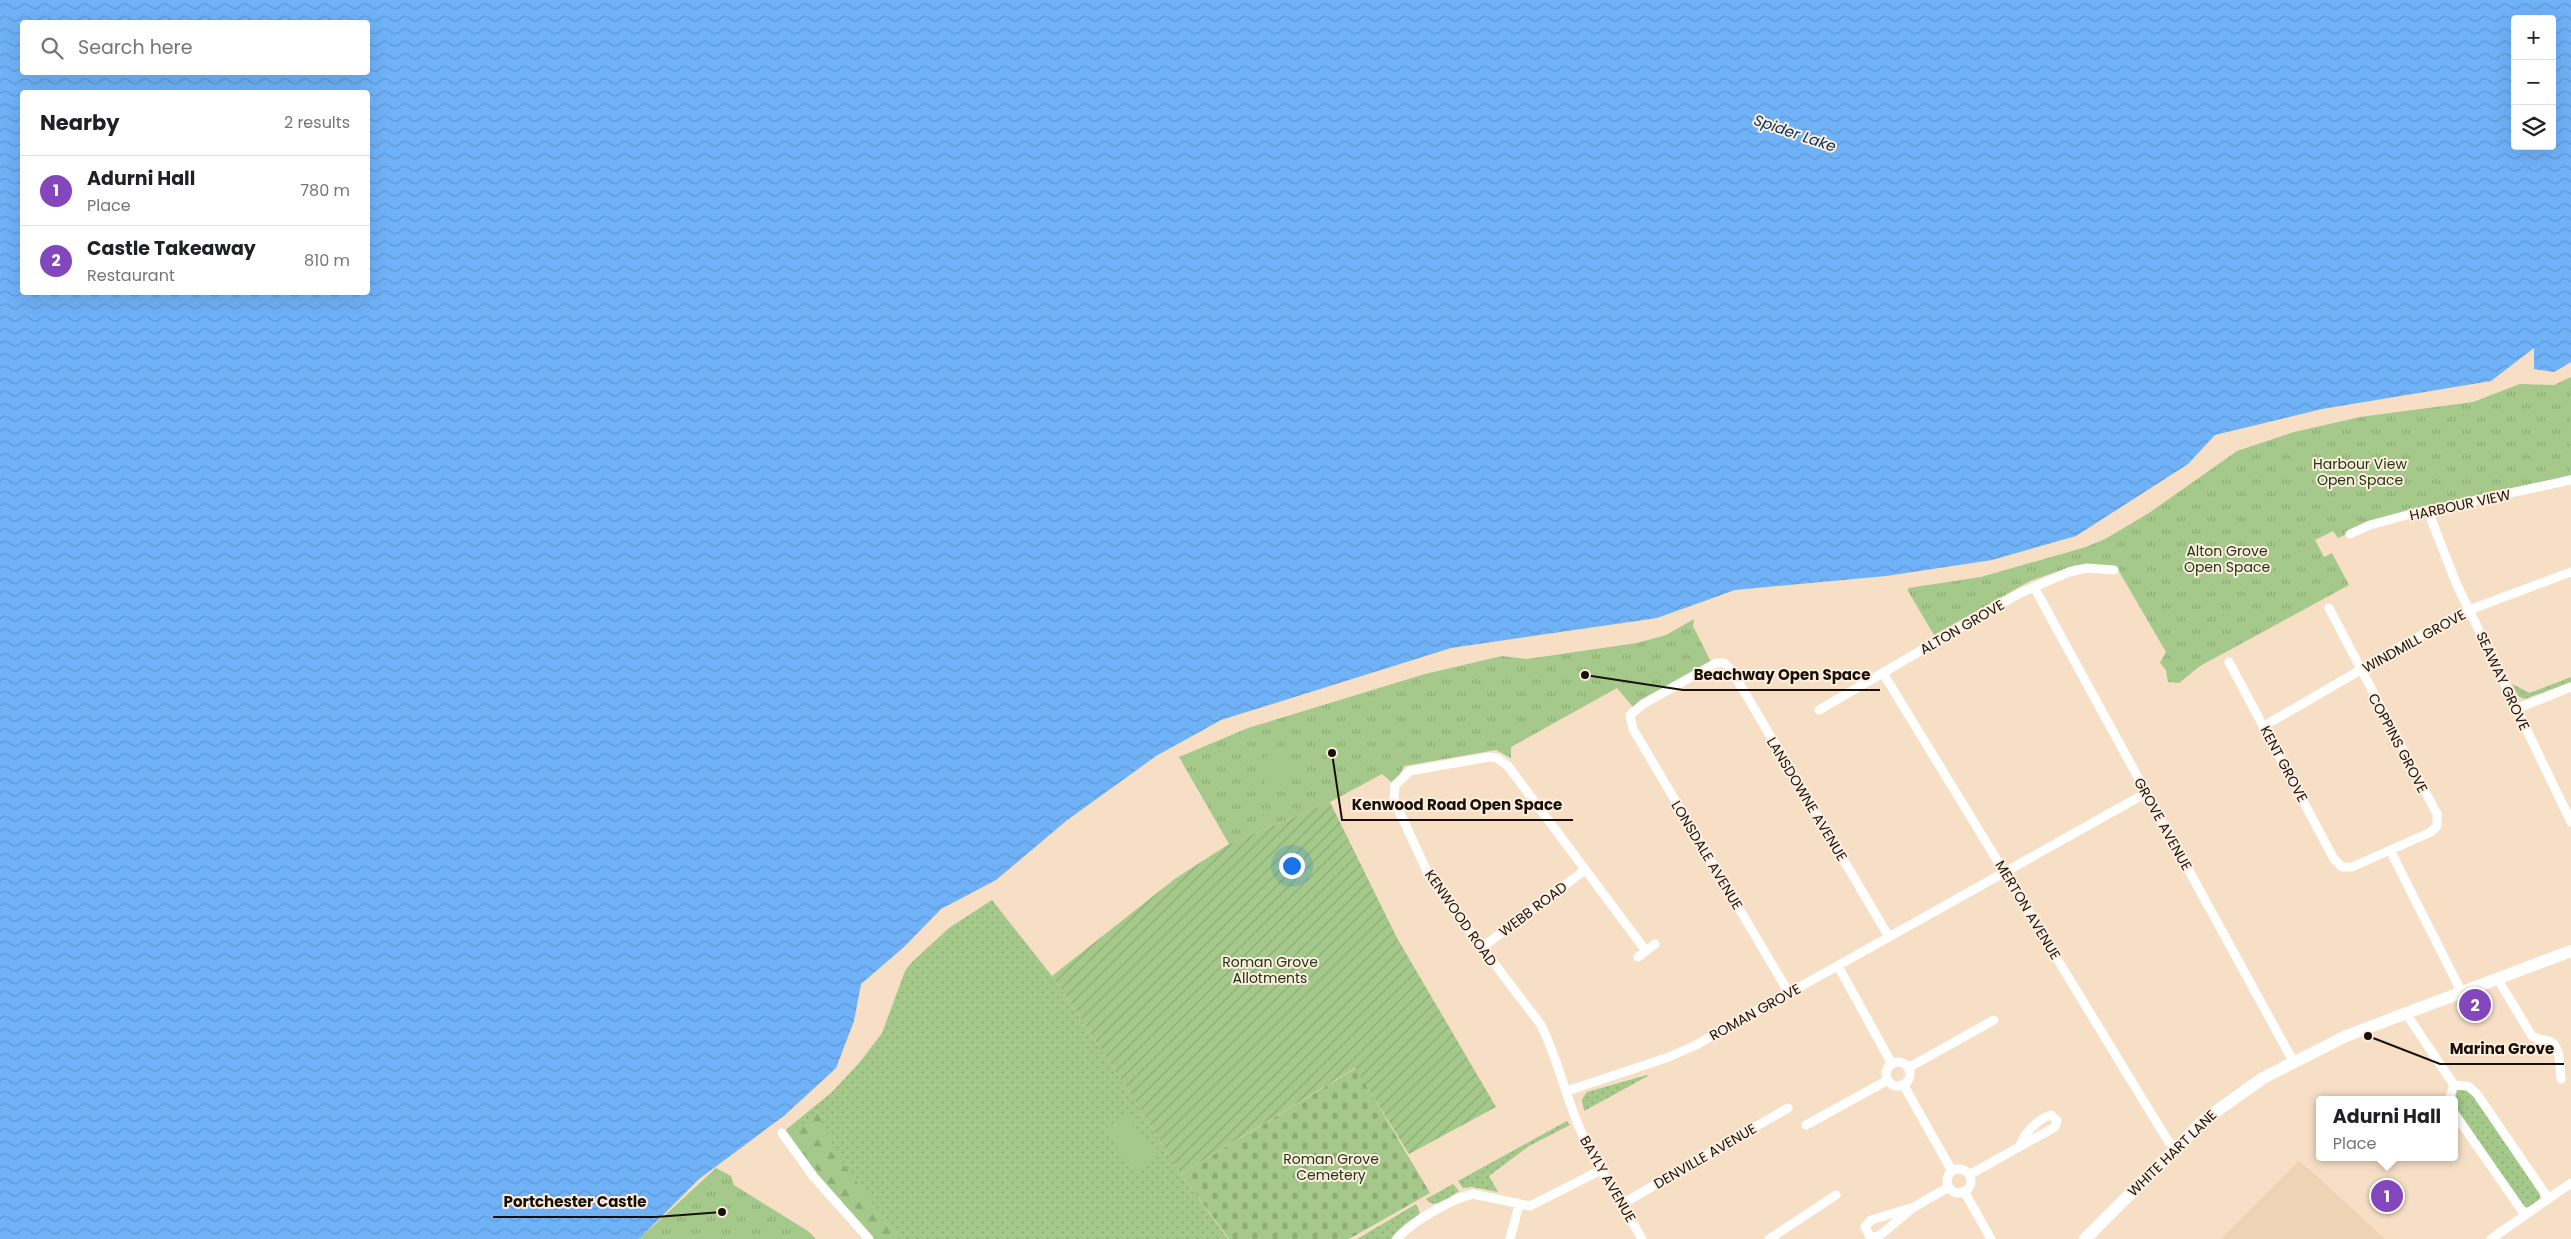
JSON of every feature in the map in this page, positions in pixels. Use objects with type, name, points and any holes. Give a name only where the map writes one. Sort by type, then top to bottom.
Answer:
[{"type":"street","name":"HARBOUR VIEW","points":[[2350,534],[2370,525],[2571,480]]},
{"type":"street","name":"SEAWAY GROVE","points":[[2428,511],[2436,536],[2469,610],[2570,818]]},
{"type":"street","name":"ALTON GROVE","points":[[1819,710],[2034,587],[2069,572],[2088,568],[2114,570]]},
{"type":"street","name":"WINDMILL GROVE","points":[[2264,726],[2469,610],[2571,572]]},
{"type":"street","name":"GROVE AVENUE","points":[[2034,587],[2293,1061]]},
{"type":"street","name":"COPPINS GROVE","points":[[2329,608],[2360,671],[2437,814],[2437,826],[2431,832],[2390,850]]},
{"type":"street","name":"KENT GROVE","points":[[2229,662],[2339,865],[2343,868],[2352,867],[2390,850]]},
{"type":"street","name":"LANSDOWNE AVENUE","points":[[1630,715],[1642,704],[1716,663],[1724,664],[1732,671],[1889,937]]},
{"type":"street","name":"MERTON AVENUE","points":[[1883,672],[2164,1134],[2175,1147]]},
{"type":"street","points":[[2516,709],[2571,687]]},
{"type":"street","name":"LONSDALE AVENUE","points":[[1630,715],[1633,729],[1788,993]]},
{"type":"street","name":"KENWOOD ROAD","points":[[1567,1091],[1554,1050],[1541,1025],[1431,880],[1394,800],[1392,792],[1401,777],[1410,771],[1489,757],[1497,758],[1508,766],[1646,951]]},
{"type":"street","name":"ROMAN GROVE","points":[[1567,1091],[1669,1057],[1838,966],[2146,792]]},
{"type":"street","points":[[2390,850],[2461,991]]},
{"type":"street","name":"WEBB ROAD","points":[[1481,948],[1585,870]]},
{"type":"street","points":[[1638,957],[1655,944]]},
{"type":"street","name":"WHITE HART LANE","points":[[2085,1239],[2204,1120],[2235,1097],[2293,1061],[2346,1036],[2405,1012],[2571,951]]},
{"type":"street","points":[[1838,966],[1892,1064]]},
{"type":"street","points":[[2497,978],[2532,1036],[2538,1040],[2552,1042],[2556,1046],[2561,1079]]},
{"type":"street","points":[[2405,1012],[2454,1085]]},
{"type":"street","points":[[1908,1068],[1994,1020]]},
{"type":"street","points":[[1901,1062],[1908,1068],[1909,1078],[1902,1084],[1894,1084],[1888,1080],[1886,1072],[1892,1064],[1901,1062]]},
{"type":"street","points":[[1806,1125],[1888,1080]]},
{"type":"street","points":[[1902,1084],[1952,1171]]},
{"type":"street","points":[[2450,1096],[2454,1085]]},
{"type":"street","points":[[2454,1085],[2468,1086],[2477,1094],[2548,1198]]},
{"type":"street","name":"BAYLY AVENUE","points":[[1567,1091],[1582,1135],[1642,1239]]},
{"type":"street","name":"DENVILLE AVENUE","points":[[1622,1204],[1788,1108]]},
{"type":"street","points":[[2458,1119],[2525,1215]]},
{"type":"street","points":[[782,1133],[814,1177],[869,1239]]},
{"type":"street","points":[[1969,1175],[2020,1146]]},
{"type":"street","points":[[1397,1239],[1402,1233],[1428,1216],[1464,1196],[1472,1194],[1519,1205],[1535,1205],[1601,1170]]},
{"type":"street","points":[[1960,1170],[1969,1175],[1970,1184],[1964,1191],[1956,1192],[1949,1187],[1948,1177],[1952,1171],[1960,1170]]},
{"type":"street","points":[[2491,1239],[2571,1183]]},
{"type":"street","points":[[1914,1207],[1871,1220],[1865,1227],[1866,1231],[1873,1237],[1879,1236],[1914,1207],[1949,1187]]},
{"type":"street","points":[[1964,1191],[1991,1239]]},
{"type":"street","points":[[1769,1239],[1836,1195]]},
{"type":"street","points":[[1510,1239],[1519,1205]]},
{"type":"shaded area","points":[[2299,1161],[2309,1169],[2385,1239],[2221,1239]]},
{"type":"green space","points":[[2571,377],[2571,475],[2349,533],[2338,538],[2333,531],[2315,540],[2324,557],[2332,553],[2349,585],[2200,666],[2179,683],[2168,682],[2166,670],[2160,663],[2166,652],[2116,566],[2076,565],[2030,581],[1934,635],[1908,591],[1908,588],[1981,577],[2086,547],[2105,539],[2149,513],[2237,451],[2294,432],[2360,417],[2473,402],[2520,384],[2554,385]]},
{"type":"green space","points":[[1694,619],[1693,626],[1711,662],[1633,707],[1617,688],[1511,747],[1511,758],[1496,750],[1404,766],[1395,785],[1382,774],[1330,802],[1229,844],[1179,757],[1248,728],[1425,674],[1502,656],[1527,659],[1637,643],[1666,635]]},
{"type":"green space","points":[[2571,677],[2571,682],[2525,699],[2519,697],[2512,684],[2530,693]]},
{"type":"green space","points":[[1286,750],[1295,774],[1265,785],[1256,760]]},
{"type":"green space","name":"Roman Grove Allotments","points":[[1330,802],[1397,938],[1496,1107],[1409,1154],[1355,1068],[1181,1174],[1052,976],[1176,878],[1229,844]]},
{"type":"green space","points":[[992,900],[1052,976],[1181,1174],[1228,1239],[871,1239],[782,1133],[832,1092],[860,1062],[882,1033],[905,971],[912,962],[949,928]]},
{"type":"green space","name":"Roman Grove Cemetery","points":[[1356,1068],[1430,1193],[1349,1239],[1229,1239],[1181,1174]]},
{"type":"green space","points":[[1647,1075],[1584,1111],[1582,1099],[1587,1092]]},
{"type":"green space","points":[[2458,1088],[2466,1089],[2472,1093],[2540,1194],[2540,1199],[2529,1207],[2523,1207],[2458,1110],[2458,1096],[2454,1096],[2454,1092]]},
{"type":"green space","points":[[817,1112],[841,1161],[899,1239],[874,1239],[788,1135]]},
{"type":"green space","points":[[1126,1114],[1157,1156],[1135,1171],[1105,1130]]},
{"type":"green space","points":[[1567,1121],[1570,1125],[1529,1146],[1489,1176],[1498,1192],[1472,1187],[1463,1188],[1458,1181]]},
{"type":"green space","points":[[716,1168],[731,1176],[734,1185],[808,1231],[816,1239],[639,1239]]},
{"type":"green space","points":[[1453,1184],[1459,1191],[1447,1199],[1434,1204],[1426,1199]]},
{"type":"green space","points":[[1416,1204],[1420,1213],[1391,1239],[1357,1239]]},
{"type":"water","name":"Spider Lake","points":[[0,0],[2571,0],[2571,362],[2554,372],[2534,369],[2534,348],[2491,381],[2322,409],[2215,435],[2188,464],[2076,536],[1992,560],[1886,576],[1735,590],[1657,618],[1451,648],[1221,720],[1156,756],[1066,821],[996,880],[941,909],[904,947],[861,984],[854,1021],[836,1068],[785,1115],[699,1179],[639,1239],[0,1239]]},
{"type":"place","name":"Beachway Open Space","points":[[1585,675]]},
{"type":"place","name":"Kenwood Road Open Space","points":[[1332,753]]},
{"type":"place","name":"Castle Takeaway","points":[[2475,1005]]},
{"type":"place","name":"Marina Grove","points":[[2368,1036]]},
{"type":"place","name":"Adurni Hall","points":[[2387,1196]]},
{"type":"place","name":"Portchester Castle","points":[[722,1212]]},
{"type":"park label","name":"Harbour View Open Space","points":[[2360,472]]},
{"type":"park label","name":"Alton Grove Open Space","points":[[2227,560]]}]
